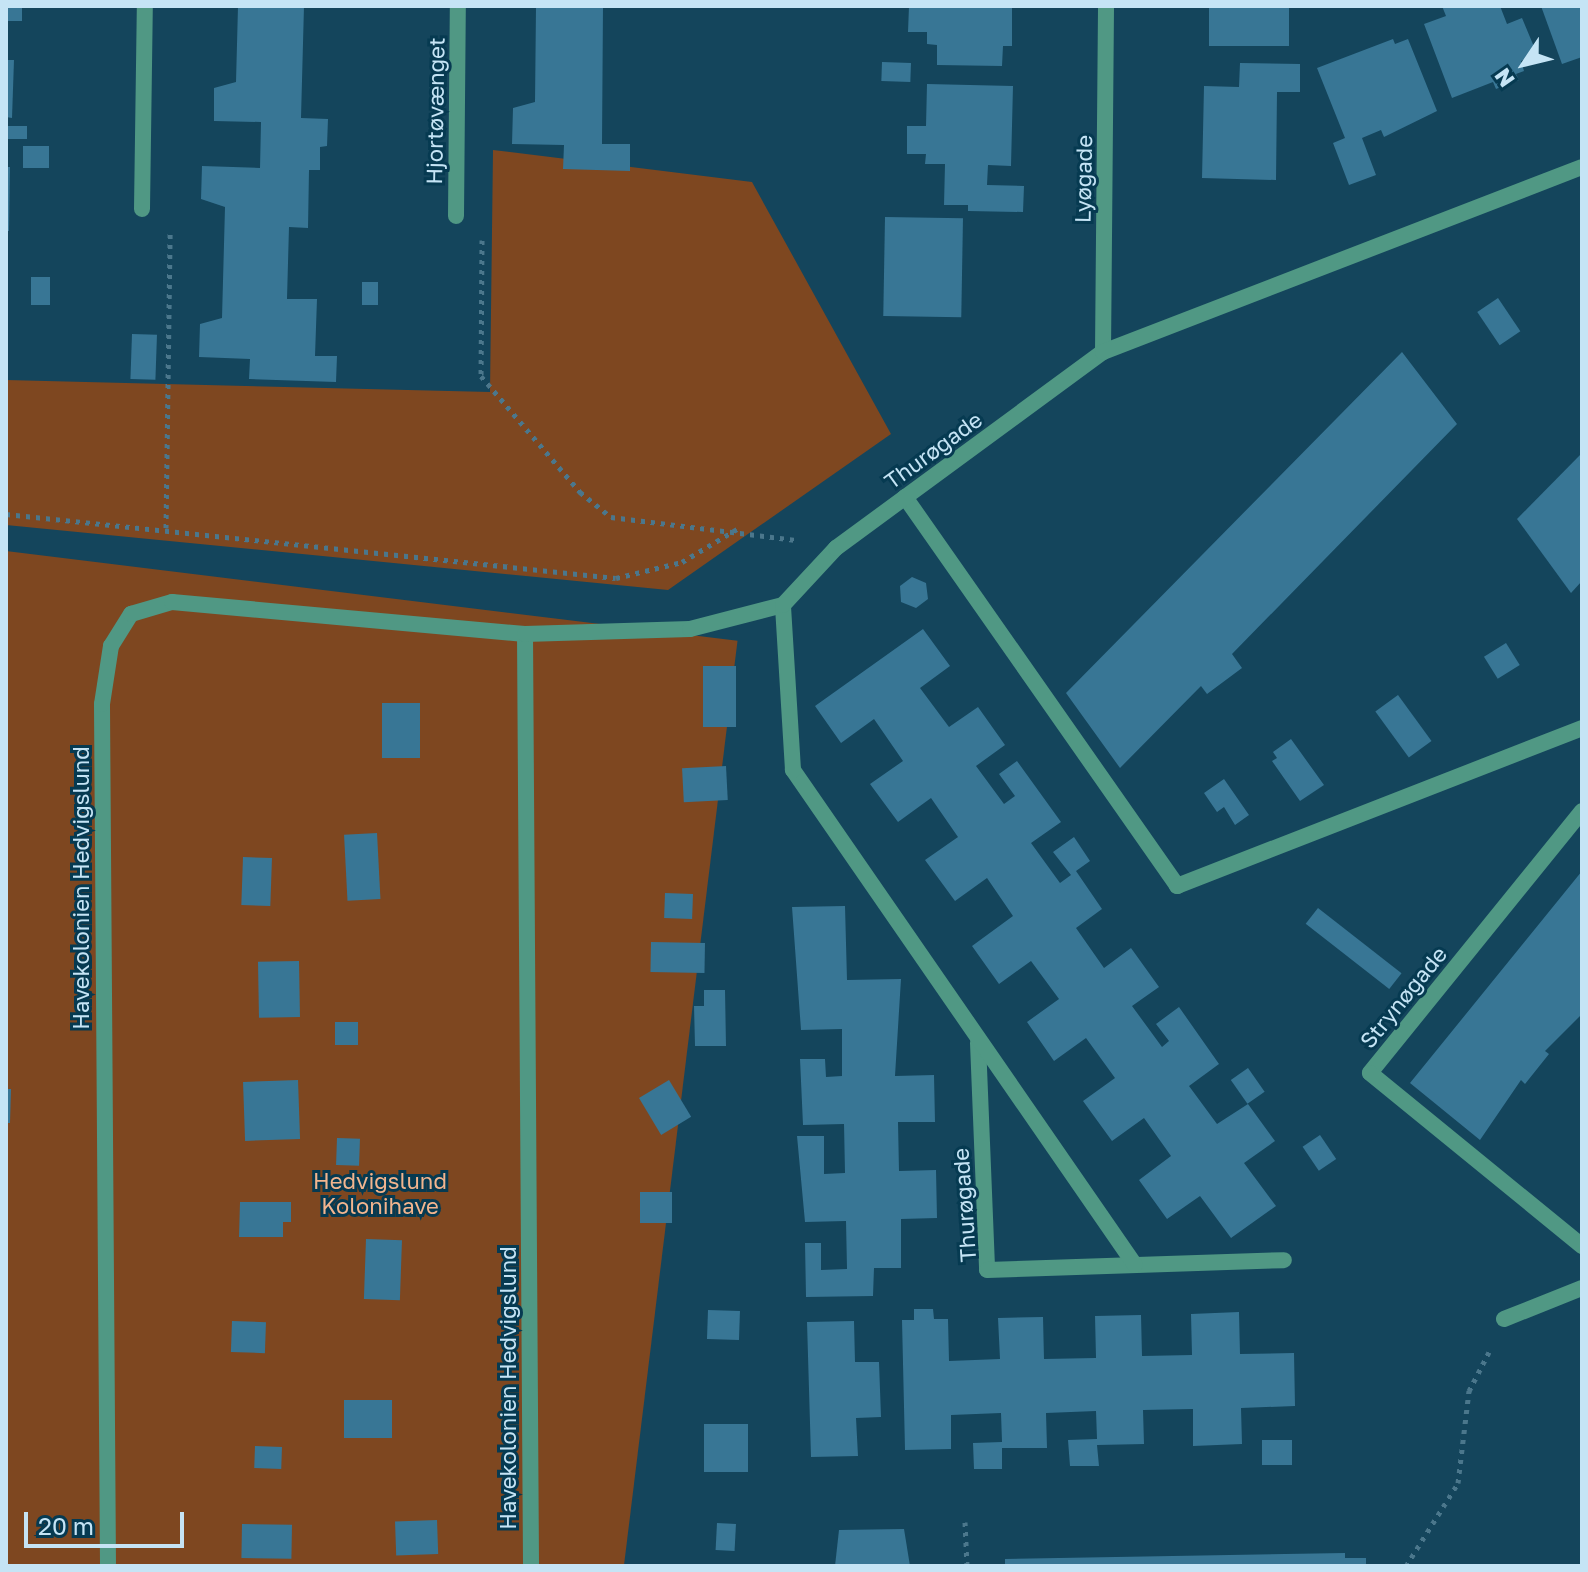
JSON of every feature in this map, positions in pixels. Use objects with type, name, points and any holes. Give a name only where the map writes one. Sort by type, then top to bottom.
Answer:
[{"type":"street","points":[[142,209],[145,6]]},
{"type":"street","name":"Hjortøvænget","points":[[456,216],[458,6]]},
{"type":"street","name":"Lyøgade","points":[[1103,352],[1106,6]]},
{"type":"street","name":"Thurøgade","points":[[783,605],[836,548],[1103,352],[1582,167]]},
{"type":"street","points":[[905,497],[1177,886],[1582,728]]},
{"type":"street","name":"Havekolonien Hedvigslund","points":[[108,1566],[102,704],[111,646],[131,614],[172,602],[525,634],[690,629],[783,605]]},
{"type":"street","points":[[783,605],[793,770],[1135,1265]]},
{"type":"street","name":"Havekolonien Hedvigslund","points":[[525,634],[531,1566]]},
{"type":"street","name":"Strynøgade","points":[[1582,811],[1370,1073],[1582,1246]]},
{"type":"street","name":"Thurøgade","points":[[978,1041],[987,1270],[1284,1260]]},
{"type":"street","points":[[1504,1319],[1582,1288]]},
{"type":"path","points":[[142,209],[171,213],[166,528]]},
{"type":"path","points":[[456,216],[482,234],[481,376],[580,492],[611,517],[737,529],[836,548]]},
{"type":"path","points":[[6,514],[166,528],[616,578],[682,562],[737,529]]},
{"type":"path","points":[[1406,1566],[1458,1483],[1469,1391],[1504,1319]]},
{"type":"path","points":[[965,1522],[967,1566]]},
{"type":"green space","points":[[493,150],[752,182],[891,434],[668,590],[6,525],[6,380],[490,392]]},
{"type":"green space","name":"Hedvigslund Kolonihave","points":[[6,551],[738,641],[624,1566],[6,1566]]},
{"type":"building","points":[[6,6],[22,6],[22,21],[6,21]]},
{"type":"building","points":[[238,6],[304,6],[301,118],[328,119],[327,146],[320,147],[320,170],[309,170],[308,228],[289,227],[287,299],[317,299],[315,356],[337,356],[336,382],[249,379],[250,359],[199,357],[200,324],[222,318],[225,207],[201,199],[202,166],[260,168],[261,122],[214,121],[214,88],[236,82]]},
{"type":"building","points":[[536,6],[603,6],[602,144],[630,144],[630,171],[563,169],[564,145],[512,144],[513,108],[535,102]]},
{"type":"building","points":[[909,6],[1012,6],[1012,46],[1003,46],[1002,66],[937,65],[937,45],[927,44],[927,32],[908,32]]},
{"type":"building","points":[[1209,6],[1289,6],[1289,46],[1209,46]]},
{"type":"building","points":[[1442,6],[1500,6],[1507,24],[1522,18],[1537,54],[1521,61],[1524,71],[1516,74],[1519,80],[1496,89],[1493,82],[1452,98],[1424,24],[1446,16]]},
{"type":"building","points":[[1541,6],[1582,6],[1582,57],[1562,64]]},
{"type":"building","points":[[1393,39],[1395,44],[1408,39],[1437,111],[1384,137],[1381,130],[1362,138],[1376,175],[1349,185],[1333,143],[1345,138],[1317,68]]},
{"type":"building","points":[[6,60],[14,60],[12,118],[6,117]]},
{"type":"building","points":[[882,62],[911,63],[910,82],[881,81]]},
{"type":"building","points":[[1240,63],[1300,64],[1300,92],[1277,92],[1276,180],[1202,178],[1204,86],[1239,87]]},
{"type":"building","points":[[927,84],[1013,86],[1011,166],[988,165],[987,185],[1024,186],[1023,212],[968,211],[968,205],[944,205],[945,164],[925,164],[926,154],[907,154],[907,126],[926,126]]},
{"type":"building","points":[[6,126],[27,126],[27,139],[6,139]]},
{"type":"building","points":[[23,146],[49,146],[49,168],[23,168]]},
{"type":"building","points":[[6,167],[10,167],[9,231],[6,231]]},
{"type":"building","points":[[885,217],[963,218],[961,317],[883,316]]},
{"type":"building","points":[[31,277],[50,277],[50,305],[31,305]]},
{"type":"building","points":[[362,282],[378,282],[378,305],[362,305]]},
{"type":"building","points":[[1498,298],[1520,331],[1500,345],[1477,312]]},
{"type":"building","points":[[132,334],[157,335],[155,380],[130,379]]},
{"type":"building","points":[[1402,352],[1457,424],[1232,654],[1242,668],[1207,694],[1201,686],[1120,768],[1066,693]]},
{"type":"building","points":[[1582,453],[1582,581],[1571,593],[1517,519]]},
{"type":"building","points":[[912,577],[926,583],[928,599],[916,608],[901,602],[900,586]]},
{"type":"building","points":[[923,629],[950,666],[920,688],[949,727],[978,707],[1005,745],[976,766],[1004,804],[1015,796],[999,774],[1017,761],[1061,822],[1031,843],[1060,883],[1071,875],[1053,852],[1074,837],[1090,861],[1076,871],[1102,909],[1076,928],[1104,968],[1131,948],[1159,987],[1132,1006],[1162,1047],[1169,1041],[1156,1024],[1179,1007],[1219,1064],[1189,1086],[1217,1124],[1248,1104],[1275,1141],[1244,1163],[1276,1206],[1231,1238],[1200,1196],[1167,1219],[1139,1180],[1171,1156],[1144,1118],[1112,1141],[1083,1101],[1115,1078],[1086,1038],[1054,1061],[1027,1022],[1059,999],[1031,961],[999,984],[972,946],[1013,916],[987,878],[955,901],[925,860],[958,837],[931,798],[898,822],[870,784],[903,761],[874,719],[841,743],[815,706]]},
{"type":"building","points":[[1506,643],[1520,665],[1498,679],[1484,657]]},
{"type":"building","points":[[703,666],[736,666],[736,727],[703,727]]},
{"type":"building","points":[[1398,695],[1432,741],[1409,758],[1375,711]]},
{"type":"building","points":[[382,703],[420,703],[420,758],[382,758]]},
{"type":"building","points":[[1291,739],[1324,785],[1300,801],[1272,761],[1277,758],[1273,752]]},
{"type":"building","points":[[726,766],[728,800],[684,802],[682,768]]},
{"type":"building","points":[[1224,779],[1249,815],[1235,825],[1224,807],[1217,812],[1204,793]]},
{"type":"building","points":[[377,833],[380,899],[347,901],[344,835]]},
{"type":"building","points":[[243,857],[272,858],[270,906],[241,905]]},
{"type":"building","points":[[1582,871],[1582,1014],[1545,1051],[1549,1054],[1525,1084],[1521,1080],[1480,1140],[1410,1083]]},
{"type":"building","points":[[665,893],[693,894],[692,919],[664,918]]},
{"type":"building","points":[[845,906],[847,980],[901,979],[895,1076],[934,1075],[935,1122],[898,1122],[899,1171],[936,1170],[937,1218],[901,1219],[901,1268],[874,1268],[873,1296],[806,1297],[805,1243],[821,1243],[821,1270],[847,1269],[846,1221],[805,1222],[797,1136],[824,1136],[824,1174],[845,1173],[844,1124],[803,1125],[800,1059],[825,1059],[826,1077],[842,1076],[842,1029],[801,1030],[792,907]]},
{"type":"building","points":[[1318,908],[1402,973],[1389,989],[1306,924]]},
{"type":"building","points":[[651,942],[705,943],[704,973],[650,972]]},
{"type":"building","points":[[299,961],[300,1017],[259,1018],[258,962]]},
{"type":"building","points":[[704,990],[725,990],[726,1046],[695,1046],[694,1006],[704,1006]]},
{"type":"building","points":[[335,1022],[358,1022],[358,1045],[335,1045]]},
{"type":"building","points":[[1248,1068],[1265,1092],[1247,1104],[1231,1080]]},
{"type":"building","points":[[298,1080],[300,1139],[245,1141],[243,1082]]},
{"type":"building","points":[[669,1080],[691,1117],[661,1135],[639,1098]]},
{"type":"building","points":[[6,1089],[11,1089],[10,1123],[6,1123]]},
{"type":"building","points":[[1320,1135],[1336,1159],[1319,1171],[1303,1147]]},
{"type":"building","points":[[337,1138],[360,1139],[359,1166],[336,1165]]},
{"type":"building","points":[[640,1192],[672,1192],[672,1223],[640,1223]]},
{"type":"building","points":[[240,1202],[291,1202],[291,1222],[283,1222],[283,1237],[239,1237]]},
{"type":"building","points":[[366,1239],[402,1240],[400,1300],[364,1299]]},
{"type":"building","points":[[914,1309],[933,1309],[934,1319],[948,1319],[949,1361],[1000,1359],[998,1318],[1043,1317],[1044,1359],[1096,1358],[1095,1316],[1141,1315],[1142,1356],[1192,1355],[1191,1314],[1239,1312],[1240,1354],[1294,1353],[1295,1406],[1241,1408],[1242,1444],[1193,1446],[1193,1409],[1143,1410],[1144,1444],[1097,1445],[1099,1466],[1070,1466],[1068,1440],[1097,1439],[1096,1411],[1046,1413],[1047,1448],[1002,1448],[1002,1469],[974,1469],[973,1443],[1002,1442],[1001,1413],[951,1415],[951,1449],[905,1450],[902,1320],[914,1320]]},
{"type":"building","points":[[708,1310],[740,1311],[739,1340],[707,1339]]},
{"type":"building","points":[[232,1321],[266,1322],[265,1353],[231,1352]]},
{"type":"building","points":[[854,1321],[855,1362],[879,1362],[881,1417],[856,1418],[858,1456],[811,1457],[807,1322]]},
{"type":"building","points":[[344,1400],[392,1400],[392,1438],[344,1438]]},
{"type":"building","points":[[704,1424],[748,1424],[748,1472],[704,1472]]},
{"type":"building","points":[[1262,1440],[1292,1440],[1292,1465],[1262,1465]]},
{"type":"building","points":[[255,1446],[282,1447],[281,1469],[254,1468]]},
{"type":"building","points":[[437,1520],[438,1554],[396,1555],[395,1521]]},
{"type":"building","points":[[717,1523],[736,1524],[735,1551],[716,1550]]},
{"type":"building","points":[[242,1524],[292,1525],[291,1559],[241,1558]]},
{"type":"building","points":[[904,1529],[910,1566],[835,1566],[839,1530]]},
{"type":"building","points":[[1345,1553],[1345,1558],[1366,1558],[1366,1566],[1005,1566],[1005,1559]]}]
